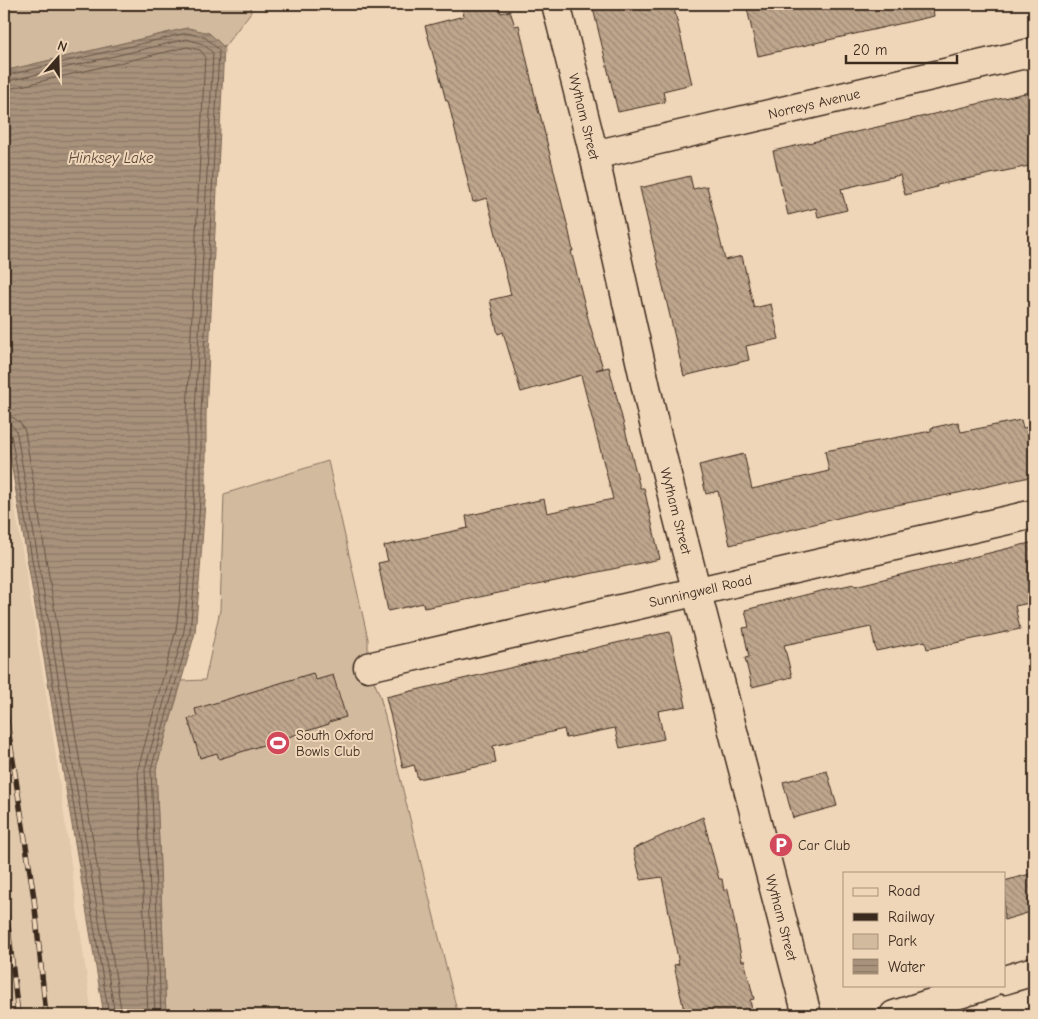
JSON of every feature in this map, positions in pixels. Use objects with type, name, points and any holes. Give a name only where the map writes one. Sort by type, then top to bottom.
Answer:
[{"type":"street","name":"Wytham Street","points":[[556,4],[594,155],[656,432],[807,1015]]},
{"type":"street","name":"Norreys Avenue","points":[[594,155],[1034,52]]},
{"type":"street","name":"Sunningwell Road","points":[[368,667],[697,593],[1034,514]]},
{"type":"street","points":[[1006,979],[1034,971]]},
{"type":"street","points":[[894,1015],[985,986]]},
{"type":"shaded area","points":[[4,441],[53,735],[92,1015],[4,1015]]},
{"type":"green space","points":[[4,4],[250,4],[251,12],[224,47],[209,33],[187,28],[4,71]]},
{"type":"green space","name":"South Oxford Bowls Club","points":[[328,461],[368,639],[368,667],[380,696],[458,1015],[166,1015],[156,769],[182,681],[205,680],[220,610],[224,494]]},
{"type":"water","name":"Hinksey Lake","points":[[188,28],[209,33],[224,47],[206,414],[206,488],[195,633],[156,769],[166,1015],[104,1015],[4,421],[4,71]]},
{"type":"building","points":[[460,4],[498,4],[501,13],[510,11],[515,26],[519,25],[569,232],[573,251],[571,251],[603,368],[596,370],[609,367],[640,488],[644,488],[660,559],[456,602],[424,608],[423,603],[388,611],[378,563],[388,561],[384,546],[468,528],[466,516],[544,499],[547,513],[613,499],[581,375],[521,392],[503,332],[498,334],[490,300],[511,295],[487,198],[473,202],[448,101],[446,101],[425,26],[464,16]]},
{"type":"building","points":[[592,4],[673,4],[692,84],[663,91],[665,102],[618,112]]},
{"type":"building","points":[[746,4],[932,4],[934,16],[758,56]]},
{"type":"building","points":[[1034,91],[1034,165],[937,185],[937,187],[905,195],[900,175],[841,189],[847,210],[818,217],[816,208],[788,215],[773,151]]},
{"type":"building","points":[[690,176],[693,189],[707,186],[725,260],[742,256],[754,308],[771,304],[779,339],[746,346],[749,360],[684,376],[640,188]]},
{"type":"building","points":[[1021,420],[1023,428],[1034,426],[1034,476],[866,511],[730,545],[718,491],[706,494],[699,465],[744,454],[752,489],[829,471],[825,451],[931,431],[931,428],[958,422],[961,432]]},
{"type":"building","points":[[1034,542],[1034,602],[1015,606],[1020,629],[927,649],[925,641],[876,651],[871,627],[784,645],[792,677],[752,687],[745,658],[749,657],[743,628],[749,627],[745,610],[821,591],[854,584],[855,586]]},
{"type":"building","points":[[670,632],[686,706],[658,711],[664,739],[620,748],[615,728],[566,738],[564,729],[493,746],[496,763],[418,779],[414,765],[403,768],[386,697]]},
{"type":"building","points":[[313,673],[316,680],[333,675],[346,717],[219,759],[217,753],[200,758],[188,719],[197,717],[195,709]]},
{"type":"building","points":[[827,771],[837,806],[793,818],[783,782]]},
{"type":"building","points":[[703,817],[719,879],[722,879],[724,891],[728,889],[742,961],[744,960],[754,999],[750,1000],[753,1015],[685,1015],[674,965],[679,964],[662,877],[641,880],[633,849]]},
{"type":"building","points":[[1034,873],[1034,911],[1006,919],[1006,880]]},
{"type":"railway","points":[[4,702],[34,898],[46,1015]]},
{"type":"railway","points":[[4,890],[18,1015]]},
{"type":"place","name":"South Oxford Bowls Club","points":[[278,743]]},
{"type":"place","name":"Car Club","points":[[781,845]]}]
